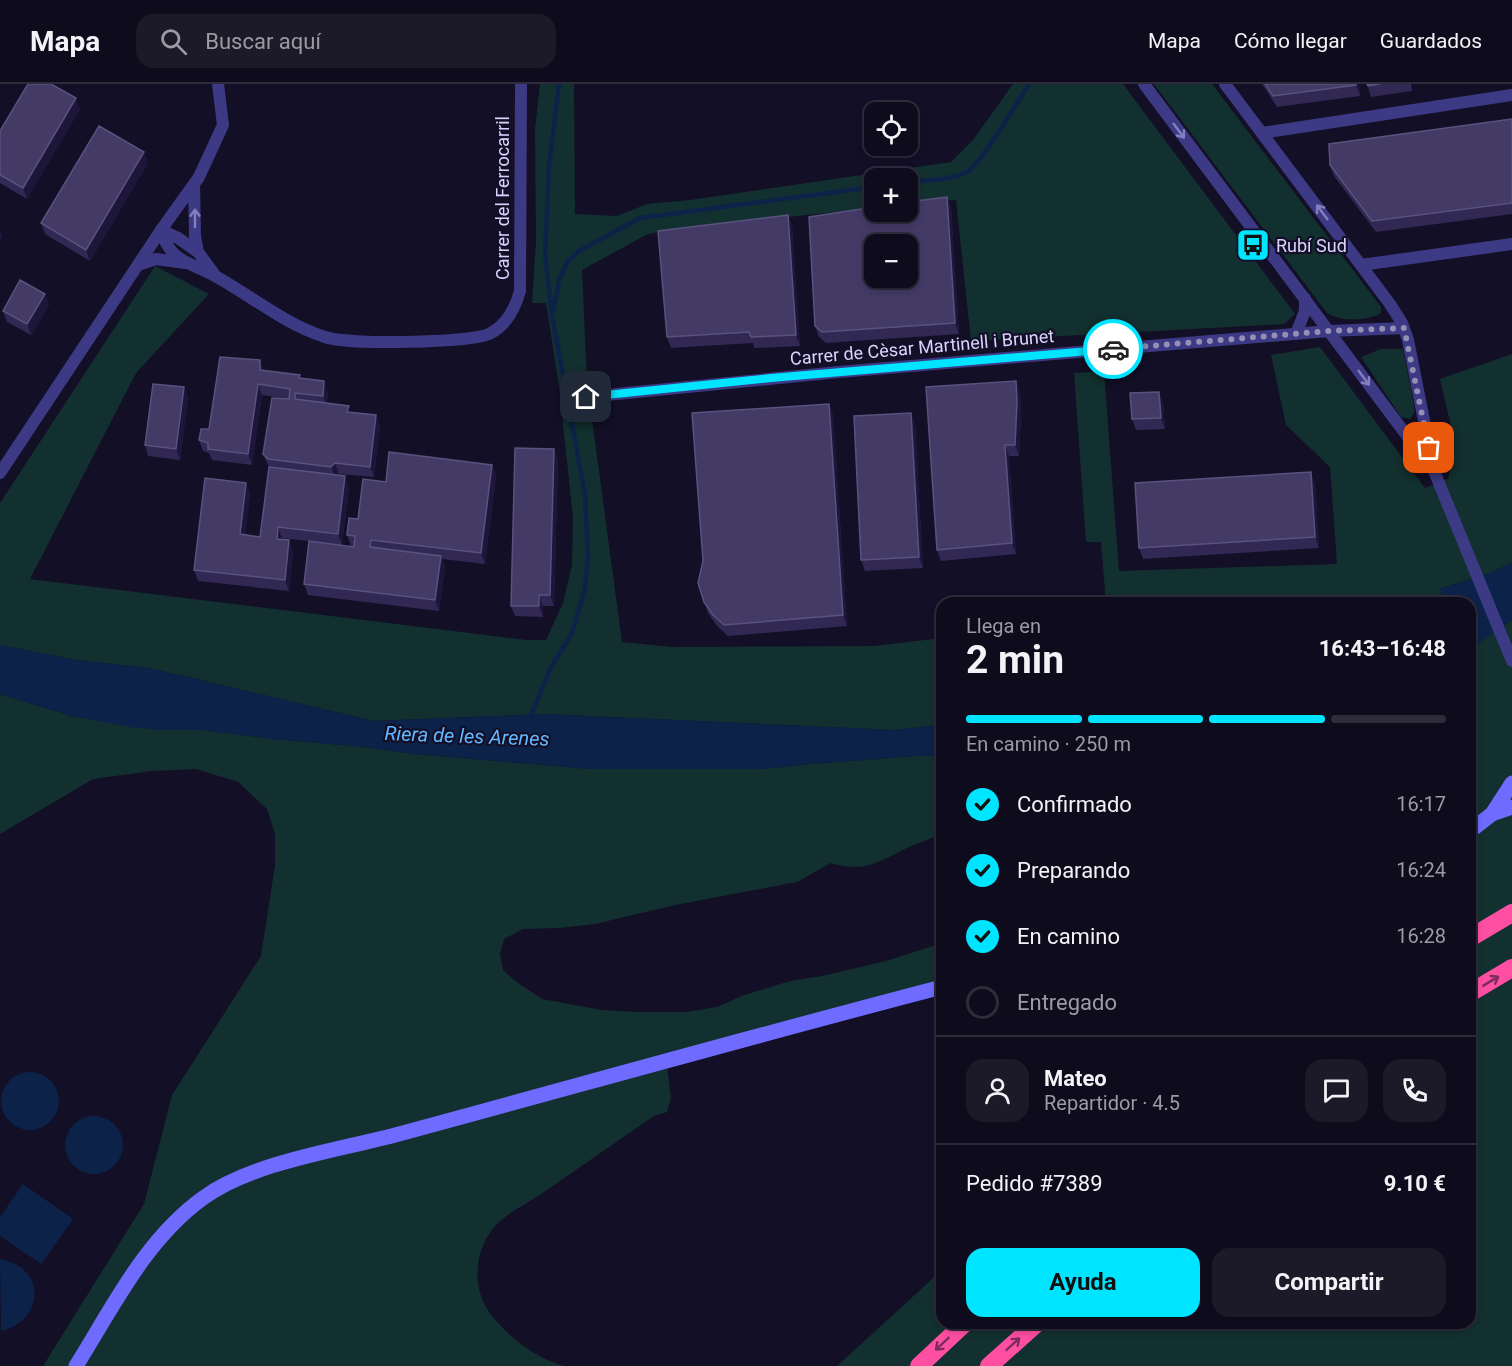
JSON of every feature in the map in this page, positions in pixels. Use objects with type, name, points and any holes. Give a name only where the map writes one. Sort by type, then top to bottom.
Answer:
[{"type":"highway","points":[[1476,934],[1512,913]]},
{"type":"highway","points":[[1476,989],[1512,968]]},
{"type":"highway","points":[[919,1366],[959,1329]]},
{"type":"highway","points":[[989,1366],[1030,1329]]},
{"type":"main road","points":[[1492,814],[1512,783]]},
{"type":"main road","points":[[1476,826],[1492,814],[1512,807]]},
{"type":"main road","points":[[76,1366],[138,1266],[163,1234],[203,1198],[248,1174],[300,1158],[398,1134],[936,989]]},
{"type":"street","points":[[0,473],[161,230],[199,177],[222,125],[218,84]]},
{"type":"street","name":"Carrer del Ferrocarril","points":[[161,230],[165,245],[189,264],[216,276],[292,324],[328,339],[389,342],[476,338],[490,333],[502,325],[511,314],[517,304],[520,291],[521,84]]},
{"type":"street","points":[[1144,84],[1434,471]]},
{"type":"street","points":[[1226,84],[1390,304],[1404,328],[1434,471],[1512,661]]},
{"type":"street","points":[[1262,133],[1512,95]]},
{"type":"street","points":[[194,184],[195,236],[198,252]]},
{"type":"street","name":"Carrer del Ferrocarril","points":[[161,230],[178,238],[198,252],[216,276]]},
{"type":"street","points":[[1361,265],[1512,244]]},
{"type":"street","name":"Carrer del Ferrocarril","points":[[138,265],[156,259],[189,264]]},
{"type":"street","points":[[1296,334],[1305,311],[1305,298]]},
{"type":"street","name":"Carrer de Cèsar Martinell i Brunet","points":[[586,397],[839,372],[1329,331],[1404,328]]},
{"type":"green space","points":[[540,84],[574,84],[575,214],[617,216],[647,204],[864,175],[864,209],[665,230],[646,235],[582,270],[587,382],[622,642],[672,647],[873,646],[936,639],[936,726],[893,730],[544,714],[373,721],[149,668],[76,660],[0,645],[0,503],[155,266],[209,294],[136,373],[30,579],[526,640],[546,640],[563,603],[572,565],[573,517],[559,387],[546,303],[532,303],[536,241],[535,129]]},
{"type":"green space","points":[[1013,84],[1123,84],[1295,314],[1284,324],[971,341],[956,200],[918,203],[918,168],[910,168],[951,162],[973,140]]},
{"type":"green space","points":[[1154,84],[1212,84],[1381,307],[1381,313],[1369,318],[1354,319],[1339,318],[1327,313]]},
{"type":"green space","points":[[1320,347],[1425,488],[1449,478],[1454,461],[1454,439],[1440,379],[1512,354],[1512,563],[1490,573],[1440,589],[1442,597],[1106,597],[1101,542],[1086,542],[1074,373],[1104,371],[1119,571],[1337,564],[1330,467],[1286,425],[1271,355]]},
{"type":"green space","points":[[1381,349],[1403,349],[1414,405],[1414,413],[1410,419],[1401,417],[1361,357]]},
{"type":"green space","points":[[1512,620],[1512,1366],[837,1366],[936,1275],[936,1329],[1476,1329],[1476,644]]},
{"type":"green space","points":[[0,694],[72,716],[159,730],[202,730],[415,754],[590,769],[763,769],[936,756],[936,836],[873,864],[853,867],[831,863],[797,882],[675,905],[595,924],[523,929],[504,939],[500,954],[503,970],[542,999],[602,1010],[686,1012],[717,1007],[744,995],[790,981],[886,961],[936,945],[936,996],[667,1066],[671,1098],[667,1112],[654,1116],[499,1222],[490,1232],[480,1256],[478,1282],[486,1306],[493,1317],[516,1341],[534,1353],[564,1366],[43,1366],[144,1204],[172,1095],[261,956],[275,865],[275,834],[267,809],[238,782],[196,769],[152,771],[93,779],[0,834]]},
{"type":"water","points":[[1512,563],[1512,620],[1476,645],[1476,597],[1442,597],[1440,589],[1490,573]]},
{"type":"water","name":"Riera de les Arenes","points":[[0,645],[76,660],[149,668],[373,721],[544,714],[893,730],[936,726],[936,756],[763,769],[590,769],[415,754],[202,730],[129,727],[72,716],[0,694]]},
{"type":"water","points":[[30,1072],[41,1074],[51,1080],[57,1090],[59,1101],[57,1112],[51,1122],[41,1128],[30,1130],[19,1128],[9,1122],[3,1112],[1,1101],[3,1090],[9,1080],[19,1074]]},
{"type":"water","points":[[94,1116],[105,1118],[118,1129],[123,1145],[121,1156],[110,1169],[94,1174],[83,1172],[70,1161],[65,1145],[67,1134],[78,1121]]},
{"type":"water","points":[[23,1184],[73,1219],[41,1264],[0,1236],[0,1217]]},
{"type":"water","points":[[0,1259],[15,1264],[26,1272],[35,1294],[33,1305],[26,1316],[16,1325],[1,1331]]},
{"type":"building","points":[[28,84],[51,84],[76,98],[23,188],[0,175],[0,131]]},
{"type":"building","points":[[1265,84],[1356,84],[1356,85],[1273,96]]},
{"type":"building","points":[[1512,119],[1512,203],[1372,221],[1330,165],[1329,144]]},
{"type":"building","points":[[99,126],[144,152],[86,250],[41,223]]},
{"type":"building","points":[[947,197],[955,323],[822,332],[815,326],[809,217],[864,209],[864,222],[918,222],[918,201]]},
{"type":"building","points":[[788,215],[796,335],[751,337],[749,332],[667,337],[658,231]]},
{"type":"building","points":[[20,280],[45,294],[27,324],[3,311]]},
{"type":"building","points":[[220,357],[260,360],[260,370],[300,375],[299,378],[324,381],[323,396],[295,393],[295,399],[349,406],[347,412],[376,415],[370,467],[335,463],[331,467],[268,459],[263,454],[272,398],[289,399],[290,389],[258,384],[248,454],[208,449],[208,443],[199,440],[201,429],[209,429]]},
{"type":"building","points":[[1016,381],[1015,445],[1005,445],[1012,543],[937,550],[926,387]]},
{"type":"building","points":[[153,384],[184,387],[176,449],[145,445]]},
{"type":"building","points":[[1159,392],[1161,418],[1132,419],[1130,393]]},
{"type":"building","points":[[829,404],[843,615],[724,625],[704,602],[698,583],[703,561],[692,413]]},
{"type":"building","points":[[911,413],[919,557],[861,560],[854,416]]},
{"type":"building","points":[[515,448],[554,449],[550,595],[539,595],[539,606],[511,606]]},
{"type":"building","points":[[389,452],[492,465],[481,553],[371,540],[370,547],[441,556],[435,600],[304,584],[309,541],[354,547],[355,536],[347,535],[349,518],[358,519],[363,479],[386,482]]},
{"type":"building","points":[[269,467],[345,476],[338,534],[278,527],[277,539],[289,540],[285,580],[194,570],[205,478],[246,483],[240,534],[260,537]]},
{"type":"building","points":[[1311,472],[1315,537],[1139,548],[1135,483]]},
{"type":"waterway","name":"Riera de les Arenes","points":[[529,720],[551,667],[572,633],[585,589],[588,556],[585,495],[552,315],[545,254],[549,165],[559,84]]},
{"type":"waterway","points":[[918,181],[961,175],[973,167],[1029,84]]},
{"type":"waterway","points":[[553,310],[560,278],[567,262],[579,251],[640,218],[864,188]]},
{"type":"way so far","points":[[1113,349],[1329,331],[1404,328],[1429,448]]},
{"type":"place","name":"Rubí Sud","points":[[1253,245]]},
{"type":"route","points":[[586,397],[726,382],[1113,349]]}]
